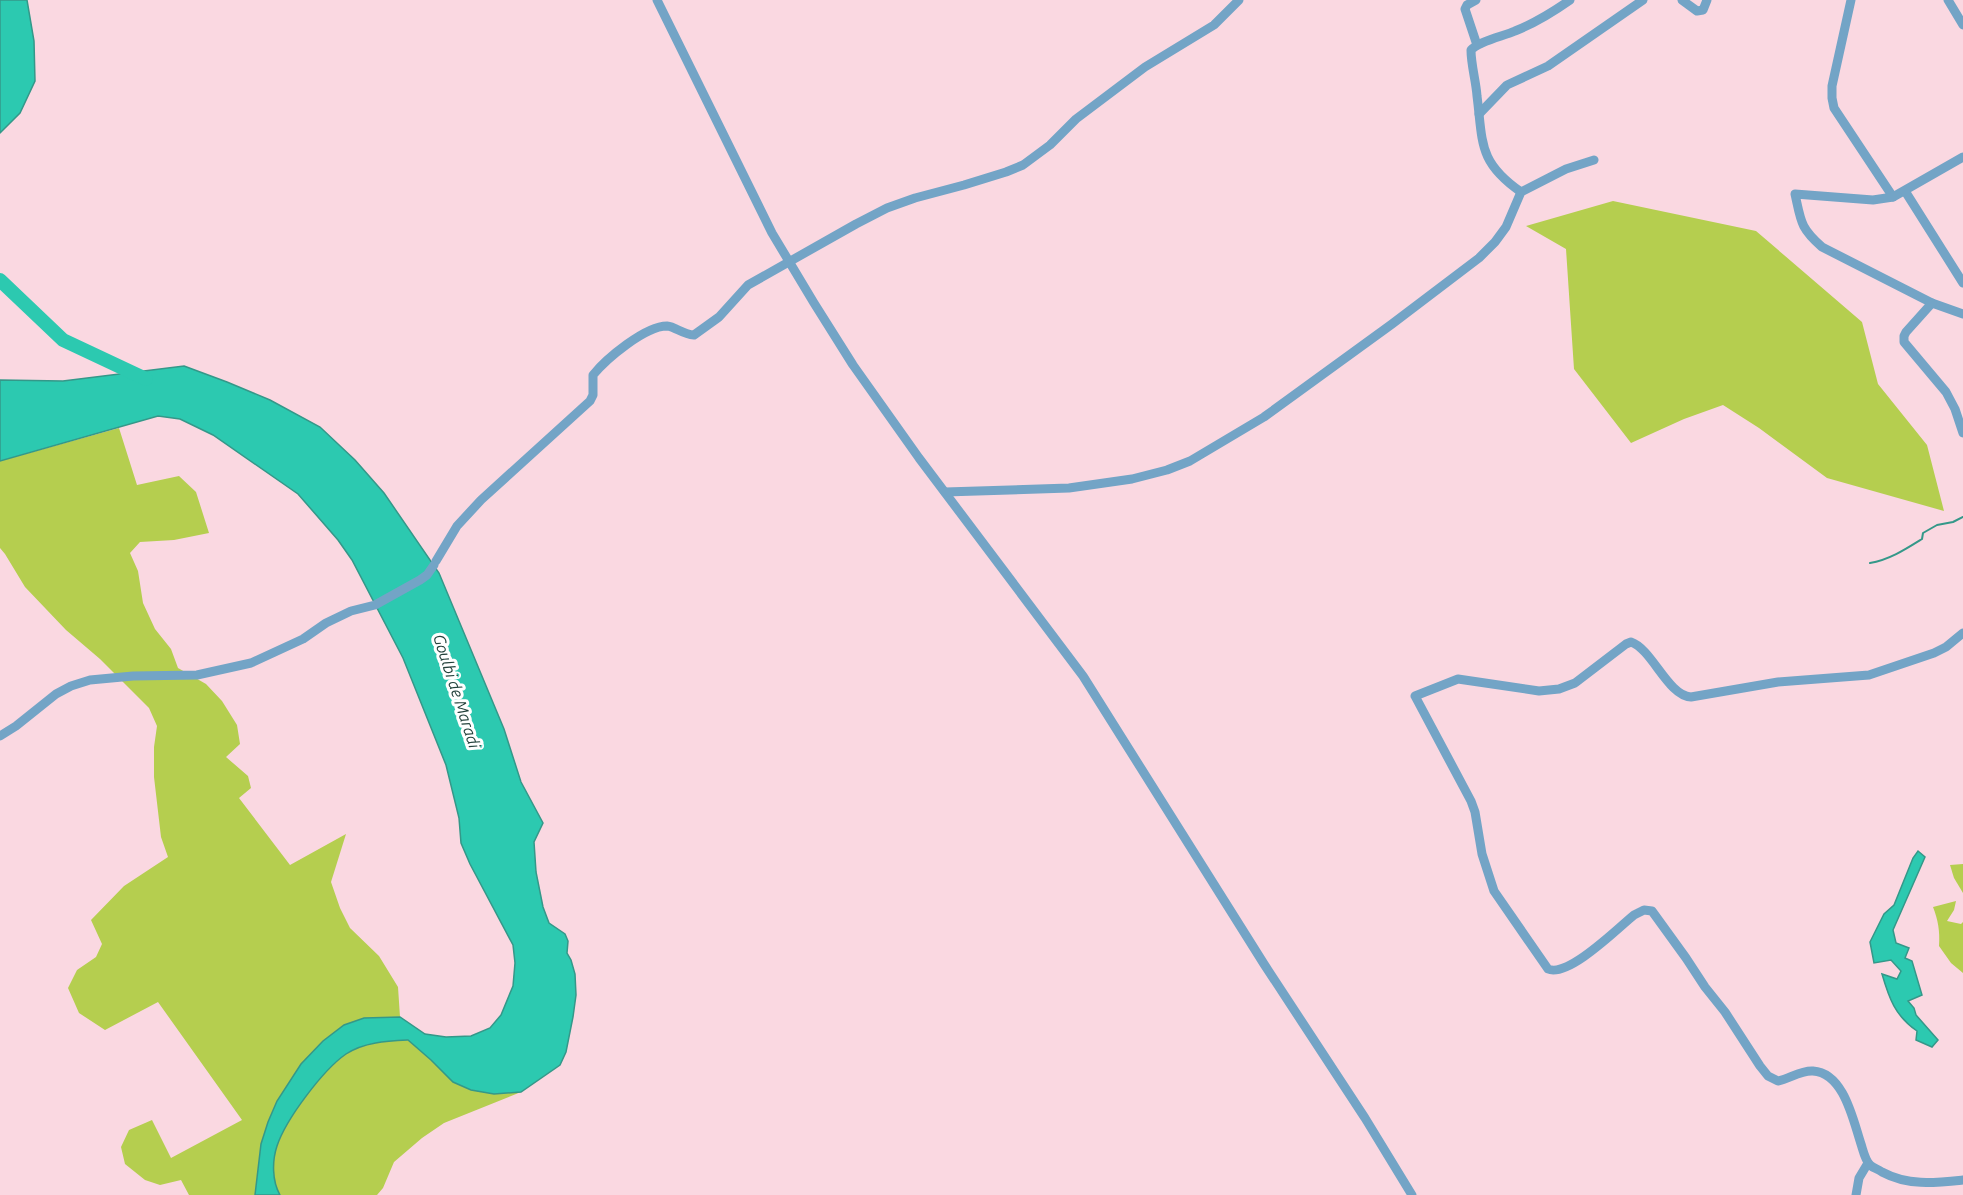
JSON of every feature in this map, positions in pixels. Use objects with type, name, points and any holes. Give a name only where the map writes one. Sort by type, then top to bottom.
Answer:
[{"type":"street","points":[[657,0],[727,144],[789,263],[859,372],[945,492],[1083,676],[1412,1195]]},
{"type":"street","points":[[0,736],[56,694],[71,686],[90,680],[133,676],[197,675],[251,663],[303,639],[326,623],[351,611],[375,605],[420,580],[427,575],[457,526],[481,500],[590,400],[593,395],[593,375],[629,342],[658,327],[668,326],[684,334],[694,335],[719,317],[748,285],[887,208],[1023,165],[1050,145],[1076,119],[1145,67],[1214,25],[1239,0]]},
{"type":"street","points":[[1476,0],[1467,5],[1465,9],[1477,45]]},
{"type":"street","points":[[1521,192],[1507,181],[1491,163],[1482,141],[1471,50],[1477,45],[1498,39],[1536,22],[1570,0]]},
{"type":"street","points":[[1479,114],[1508,85],[1548,66],[1643,0]]},
{"type":"street","points":[[1682,0],[1692,9],[1700,11],[1707,0]]},
{"type":"street","points":[[1851,0],[1832,86],[1834,108],[1893,197]]},
{"type":"street","points":[[1948,0],[1963,25]]},
{"type":"street","points":[[1963,157],[1893,197],[1873,200],[1795,194],[1801,225],[1808,235],[1822,247],[1932,303],[1963,314]]},
{"type":"street","points":[[945,492],[1069,488],[1132,478],[1167,470],[1190,461],[1264,417],[1479,258],[1506,227],[1521,192],[1566,169],[1594,160]]},
{"type":"street","points":[[1905,190],[1963,283]]},
{"type":"street","points":[[1932,303],[1906,332],[1904,339],[1906,345],[1946,392],[1955,409],[1963,433]]},
{"type":"street","points":[[1963,633],[1946,647],[1934,653],[1869,675],[1778,682],[1691,697],[1684,696],[1660,672],[1640,646],[1631,642],[1575,683],[1559,689],[1539,691],[1458,679],[1415,696],[1471,801],[1482,854],[1494,891],[1548,969],[1553,971],[1576,963],[1634,915],[1644,910],[1652,911],[1765,1072],[1778,1081],[1808,1071],[1817,1071],[1836,1084],[1849,1108],[1868,1163],[1906,1182],[1930,1183],[1963,1180]]},
{"type":"street","points":[[1856,1195],[1859,1178],[1868,1163]]},
{"type":"shaded area","points":[[1613,201],[1756,231],[1862,322],[1878,384],[1927,445],[1944,511],[1827,478],[1759,428],[1723,405],[1684,419],[1631,443],[1574,369],[1566,249],[1526,226]]},
{"type":"shaded area","points":[[119,428],[137,485],[179,476],[196,492],[209,533],[174,540],[140,542],[130,553],[138,571],[143,603],[155,629],[171,649],[178,668],[206,684],[222,701],[237,725],[240,744],[226,757],[248,776],[251,788],[239,798],[290,865],[346,834],[331,882],[350,928],[379,956],[398,987],[400,1017],[364,1018],[277,1101],[261,1144],[255,1195],[189,1195],[181,1180],[160,1185],[145,1180],[125,1164],[121,1147],[129,1130],[152,1120],[171,1158],[242,1120],[158,1002],[105,1030],[79,1013],[68,988],[77,970],[96,957],[102,944],[91,920],[124,886],[168,857],[161,837],[154,777],[157,726],[149,708],[100,659],[66,630],[25,587],[0,548],[0,461]]},
{"type":"shaded area","points":[[1963,864],[1963,893],[1954,878],[1950,865]]},
{"type":"shaded area","points":[[1956,901],[1954,910],[1947,921],[1961,924],[1963,922],[1963,973],[1951,963],[1939,946],[1938,926],[1933,907]]},
{"type":"shaded area","points":[[408,1040],[431,1060],[494,1094],[521,1092],[444,1123],[422,1138],[394,1162],[383,1188],[377,1195],[280,1195],[275,1184],[274,1171],[277,1146],[288,1122],[316,1083],[337,1061],[353,1050],[376,1043]]},
{"type":"water","points":[[0,0],[27,0],[34,41],[35,81],[20,113],[0,133]]},
{"type":"water","name":"Goulbi de Maradi","points":[[184,366],[270,400],[320,427],[355,460],[384,493],[439,573],[504,729],[521,782],[543,823],[534,842],[536,872],[543,907],[549,923],[565,934],[568,941],[567,953],[575,974],[576,995],[566,1052],[560,1065],[521,1092],[494,1094],[471,1090],[453,1082],[408,1040],[368,1045],[346,1054],[316,1083],[288,1122],[275,1152],[274,1177],[280,1195],[255,1195],[261,1144],[277,1101],[301,1064],[323,1041],[344,1025],[364,1018],[400,1017],[425,1034],[446,1037],[471,1036],[490,1028],[501,1015],[513,986],[515,963],[513,945],[461,843],[459,818],[446,765],[403,658],[352,560],[338,540],[298,494],[213,435],[180,419],[158,416],[0,461],[0,380],[63,381]]},
{"type":"water","points":[[1918,851],[1925,857],[1893,930],[1896,943],[1909,948],[1905,958],[1912,961],[1922,995],[1908,1001],[1916,1015],[1938,1040],[1932,1047],[1916,1040],[1917,1031],[1898,1013],[1890,999],[1882,974],[1897,979],[1901,971],[1891,960],[1874,963],[1870,942],[1884,914],[1894,905]]},
{"type":"waterway","points":[[0,280],[63,340],[146,379]]},
{"type":"waterway","points":[[1870,563],[1904,550],[1922,539],[1923,533],[1937,525],[1953,522],[1963,517]]}]
